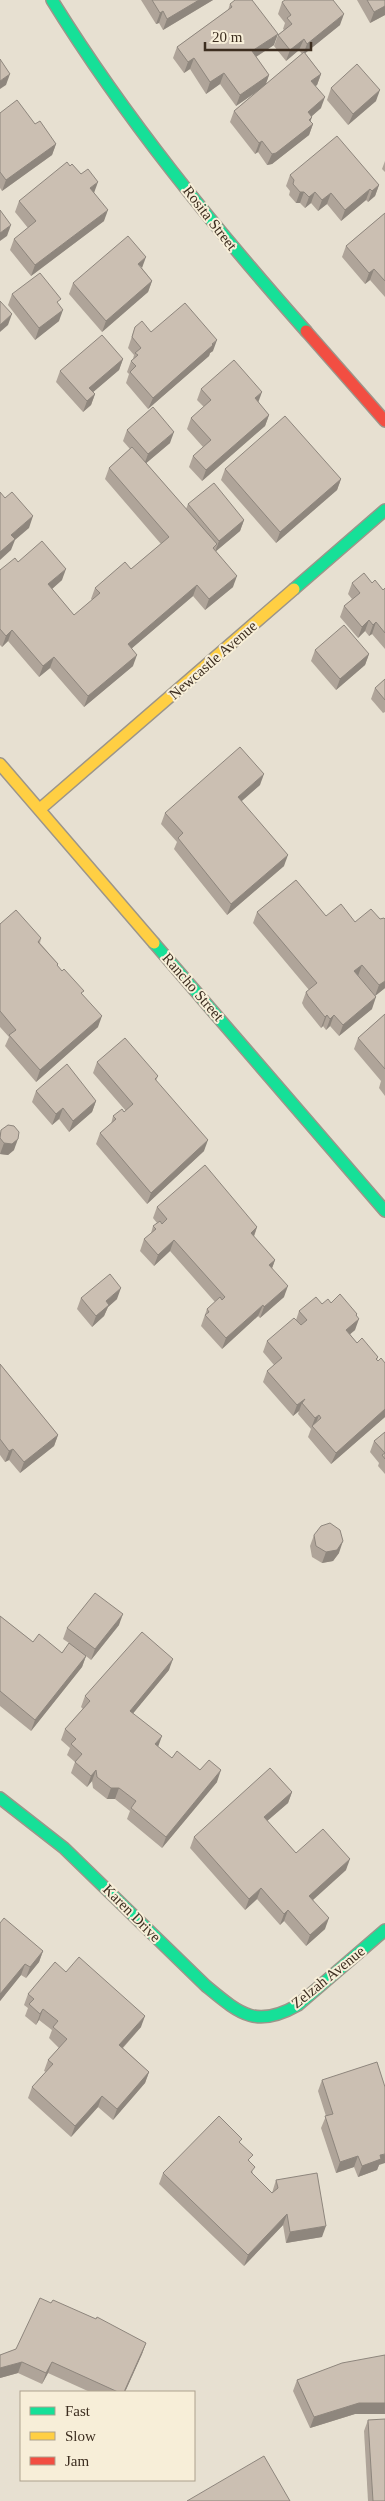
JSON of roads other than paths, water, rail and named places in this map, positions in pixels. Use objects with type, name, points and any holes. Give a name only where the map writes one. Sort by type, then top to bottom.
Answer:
[{"type":"street","name":"Rosita Street","points":[[52,0],[93,66],[230,245],[385,421]]},
{"type":"street","name":"Newcastle Avenue","points":[[40,810],[385,510]]},
{"type":"street","name":"Rancho Street","points":[[0,764],[385,1211]]},
{"type":"street","name":"Karen Drive","points":[[0,1798],[21,1812],[77,1859],[204,1985],[251,2016],[259,2019],[268,2018]]},
{"type":"street","name":"Zelzah Avenue","points":[[268,2018],[298,2005],[385,1930]]}]
